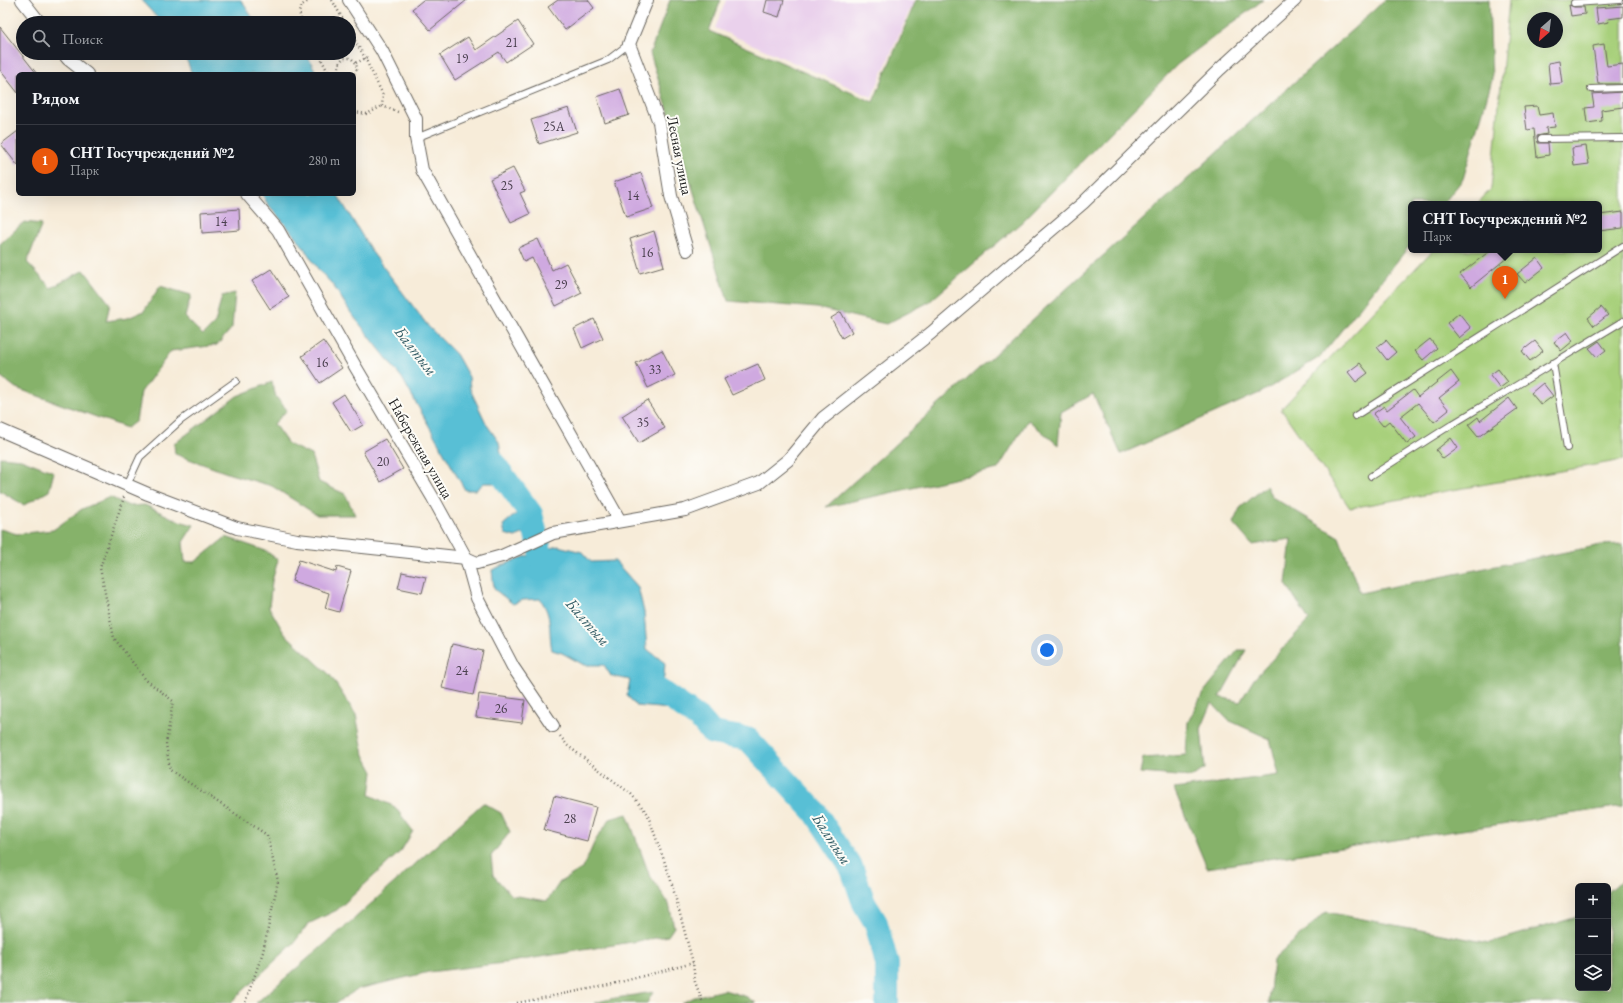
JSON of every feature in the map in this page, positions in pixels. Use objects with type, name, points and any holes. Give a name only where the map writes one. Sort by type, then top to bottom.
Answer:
[{"type":"street","points":[[22,0],[35,16]]},
{"type":"street","points":[[349,0],[382,51],[416,119],[416,138],[422,170],[620,522]]},
{"type":"street","points":[[629,44],[647,0]]},
{"type":"street","points":[[0,430],[128,485],[237,528],[298,540],[466,558],[477,563],[502,556],[552,533],[685,510],[759,483],[788,460],[823,418],[931,334],[1083,203],[1220,69],[1294,0]]},
{"type":"street","name":"Лесная улица","points":[[629,44],[659,122],[671,196],[687,250]]},
{"type":"street","points":[[69,60],[84,72]]},
{"type":"street","name":"Набережная улица","points":[[249,196],[278,230],[466,558],[477,598],[513,667],[553,726]]},
{"type":"lane","points":[[1574,3],[1620,0]]},
{"type":"lane","points":[[416,138],[608,60],[629,44]]},
{"type":"lane","points":[[1591,90],[1623,88]]},
{"type":"lane","points":[[1541,139],[1623,138]]},
{"type":"lane","points":[[1355,416],[1623,246]]},
{"type":"lane","points":[[1371,476],[1451,425],[1623,321]]},
{"type":"lane","points":[[1554,363],[1567,448]]},
{"type":"lane","points":[[128,485],[140,457],[180,421],[236,381]]},
{"type":"path","points":[[300,16],[299,12],[302,5],[310,0]]},
{"type":"path","points":[[327,0],[332,1],[341,16]]},
{"type":"path","points":[[356,42],[383,95],[382,106],[368,114],[356,112]]},
{"type":"path","points":[[321,60],[327,72]]},
{"type":"path","points":[[335,72],[339,71],[339,64],[342,60]]},
{"type":"path","points":[[353,60],[356,63],[357,69],[355,72]]},
{"type":"path","points":[[128,485],[100,568],[114,638],[146,680],[173,701],[166,744],[170,770],[267,835],[278,881],[263,952],[245,1003]]},
{"type":"path","points":[[553,726],[568,746],[631,794],[647,813],[670,877],[693,963],[695,982],[703,1003]]},
{"type":"path","points":[[517,1003],[609,985],[693,963]]},
{"type":"shaded area","points":[[726,0],[914,0],[872,97],[715,28]]},
{"type":"green space","points":[[670,0],[721,0],[709,31],[873,102],[916,0],[1263,0],[1178,64],[1023,221],[929,302],[886,324],[817,308],[728,301],[650,53]]},
{"type":"green space","points":[[1385,0],[1489,0],[1492,80],[1463,179],[1445,201],[1408,201],[1408,248],[1320,357],[1262,392],[1121,454],[1093,394],[1061,412],[1058,445],[1028,420],[998,469],[826,507]]},
{"type":"green space","points":[[1509,0],[1623,0],[1623,460],[1350,508],[1281,409],[1430,253],[1602,253],[1602,201],[1480,201],[1491,189]]},
{"type":"green space","points":[[24,222],[42,224],[27,262],[51,288],[84,270],[110,304],[106,321],[128,318],[144,311],[160,286],[191,295],[185,317],[203,335],[215,323],[222,296],[235,293],[232,328],[217,345],[171,351],[141,392],[136,421],[127,428],[16,388],[0,376],[0,244]]},
{"type":"green space","points":[[272,382],[276,397],[287,410],[274,424],[288,444],[311,455],[319,482],[345,494],[355,515],[317,515],[272,486],[230,474],[175,454],[174,444],[237,396]]},
{"type":"green space","points":[[0,457],[21,459],[54,472],[49,491],[24,505],[0,491]]},
{"type":"green space","points":[[1266,486],[1272,497],[1339,537],[1360,593],[1601,545],[1623,544],[1623,806],[1207,868],[1174,789],[1279,775],[1270,739],[1228,720],[1212,703],[1201,729],[1205,769],[1191,777],[1140,773],[1143,758],[1186,755],[1188,722],[1203,693],[1238,650],[1246,650],[1220,697],[1240,702],[1254,679],[1309,620],[1286,584],[1291,539],[1252,545],[1233,523],[1240,508]]},
{"type":"green space","points":[[110,497],[129,506],[145,505],[179,521],[194,525],[183,542],[185,562],[195,562],[226,537],[266,551],[278,560],[272,581],[269,607],[284,633],[330,675],[356,715],[364,755],[373,772],[370,795],[395,807],[413,831],[401,851],[337,910],[308,924],[293,944],[230,1003],[0,1003],[0,529],[17,534],[53,530],[82,509]]},
{"type":"green space","points":[[483,803],[501,813],[510,832],[491,856],[493,875],[511,895],[547,901],[560,882],[583,868],[595,841],[610,819],[627,814],[649,874],[669,904],[674,927],[668,936],[504,963],[429,972],[358,989],[336,1003],[256,1003],[354,919]]},
{"type":"green space","points":[[1623,879],[1623,1003],[1269,1003],[1273,960],[1326,912],[1489,943],[1575,917],[1575,991],[1611,991],[1611,889]]},
{"type":"green space","points":[[724,990],[747,997],[756,1003],[682,1003],[694,997]]},
{"type":"green space","points":[[653,992],[647,1003],[594,1003],[610,999]]},
{"type":"water","points":[[141,0],[241,0],[251,16],[156,16]]},
{"type":"water","points":[[187,60],[310,60],[316,72],[191,72]]},
{"type":"water","points":[[263,196],[338,196],[372,252],[428,326],[456,354],[469,377],[470,389],[487,425],[499,442],[503,465],[509,477],[503,483],[484,483],[476,490],[465,490],[402,378],[351,313],[333,285],[318,269],[300,242],[267,203]]},
{"type":"water","points":[[523,508],[534,508],[539,522],[533,530],[515,537],[505,534],[503,525]]},
{"type":"water","points":[[558,546],[582,552],[591,562],[615,561],[638,587],[644,612],[647,649],[665,663],[664,677],[661,685],[673,694],[685,696],[683,710],[636,706],[627,695],[630,680],[611,676],[604,665],[584,665],[562,653],[552,650],[547,611],[540,599],[523,600],[513,604],[494,589],[492,570],[518,559]]},
{"type":"building","points":[[423,0],[467,0],[430,30],[412,9]]},
{"type":"building","points":[[558,0],[588,0],[594,8],[565,30],[548,7]]},
{"type":"building","points":[[767,0],[784,0],[779,17],[764,12]]},
{"type":"building","points":[[1569,5],[1574,7],[1584,7],[1585,14],[1571,16]]},
{"type":"building","points":[[1623,6],[1623,17],[1608,19],[1609,22],[1598,24],[1596,8]]},
{"type":"building","points":[[518,21],[533,44],[506,62],[499,52],[455,80],[440,55],[468,37],[476,50]]},
{"type":"building","points":[[0,27],[16,47],[16,60],[26,60],[35,72],[16,72],[16,90],[0,70]]},
{"type":"building","points":[[1604,44],[1607,66],[1623,64],[1623,84],[1598,84],[1593,46]]},
{"type":"building","points":[[1559,61],[1562,83],[1550,84],[1548,63]]},
{"type":"building","points":[[620,89],[629,115],[605,123],[597,97]]},
{"type":"building","points":[[1623,92],[1623,107],[1601,110],[1602,121],[1587,123],[1585,108],[1594,107],[1592,94]]},
{"type":"building","points":[[1537,106],[1539,115],[1553,113],[1555,127],[1546,128],[1547,134],[1537,136],[1538,143],[1548,143],[1549,155],[1537,157],[1534,129],[1527,130],[1524,107]]},
{"type":"building","points":[[569,108],[577,132],[539,144],[531,120]]},
{"type":"building","points":[[16,133],[16,163],[1,144]]},
{"type":"building","points":[[1586,146],[1589,164],[1574,166],[1572,148]]},
{"type":"building","points":[[513,168],[525,191],[520,193],[530,214],[511,223],[490,179]]},
{"type":"building","points":[[641,173],[653,208],[626,217],[614,182]]},
{"type":"building","points":[[239,209],[240,230],[202,233],[201,212]]},
{"type":"building","points":[[1623,212],[1623,228],[1602,231],[1602,215]]},
{"type":"building","points":[[654,231],[664,266],[640,273],[630,239]]},
{"type":"building","points":[[538,239],[552,270],[566,263],[582,293],[556,306],[532,258],[524,262],[518,248]]},
{"type":"building","points":[[1487,253],[1505,253],[1508,257],[1471,287],[1460,274]]},
{"type":"building","points":[[1537,258],[1544,268],[1525,283],[1517,274]]},
{"type":"building","points":[[271,269],[289,297],[270,309],[252,281]]},
{"type":"building","points":[[1601,307],[1608,315],[1594,326],[1588,318]]},
{"type":"building","points":[[841,312],[852,332],[842,338],[831,318]]},
{"type":"building","points":[[1459,313],[1471,328],[1459,338],[1447,323]]},
{"type":"building","points":[[594,319],[603,338],[582,348],[574,329]]},
{"type":"building","points":[[1567,332],[1573,341],[1561,351],[1554,342]]},
{"type":"building","points":[[1430,339],[1437,348],[1423,360],[1415,351]]},
{"type":"building","points":[[1386,340],[1396,352],[1387,360],[1377,347]]},
{"type":"building","points":[[323,341],[342,368],[320,383],[302,356]]},
{"type":"building","points":[[1535,341],[1543,351],[1530,361],[1522,351]]},
{"type":"building","points":[[1599,341],[1606,350],[1597,357],[1589,348]]},
{"type":"building","points":[[662,350],[675,375],[648,388],[636,363]]},
{"type":"building","points":[[1360,363],[1368,373],[1356,382],[1348,372]]},
{"type":"building","points":[[758,364],[765,380],[732,395],[724,379]]},
{"type":"building","points":[[1498,369],[1508,382],[1500,388],[1490,375]]},
{"type":"building","points":[[1451,371],[1459,382],[1439,398],[1449,410],[1434,422],[1418,403],[1400,417],[1416,437],[1407,444],[1389,421],[1383,426],[1373,414],[1384,406],[1387,410],[1413,390],[1418,397]]},
{"type":"building","points":[[1543,383],[1553,396],[1541,405],[1531,393]]},
{"type":"building","points":[[344,394],[363,425],[351,432],[332,402]]},
{"type":"building","points":[[1509,398],[1517,409],[1478,437],[1468,425],[1478,417],[1480,421]]},
{"type":"building","points":[[647,400],[665,428],[639,443],[622,416]]},
{"type":"building","points":[[1451,438],[1458,448],[1443,459],[1436,450]]},
{"type":"building","points":[[385,439],[403,469],[380,482],[363,452]]},
{"type":"building","points":[[299,560],[336,572],[337,567],[351,571],[339,612],[325,608],[329,593],[292,581]]},
{"type":"building","points":[[402,572],[426,577],[422,593],[398,588]]},
{"type":"building","points":[[452,644],[483,651],[473,695],[442,688]]},
{"type":"building","points":[[479,694],[525,700],[522,723],[476,717]]},
{"type":"building","points":[[554,796],[596,807],[587,841],[544,830]]},
{"type":"waterway","name":"Балтым","points":[[487,454],[531,514],[543,563],[555,580]]},
{"type":"waterway","name":"Балтым","points":[[657,689],[700,719],[712,733],[748,739],[815,812],[852,869],[864,903],[876,923],[887,964],[887,1003]]},
{"type":"place","name":"СНТ Госучреждений №2","points":[[1505,299]]}]
